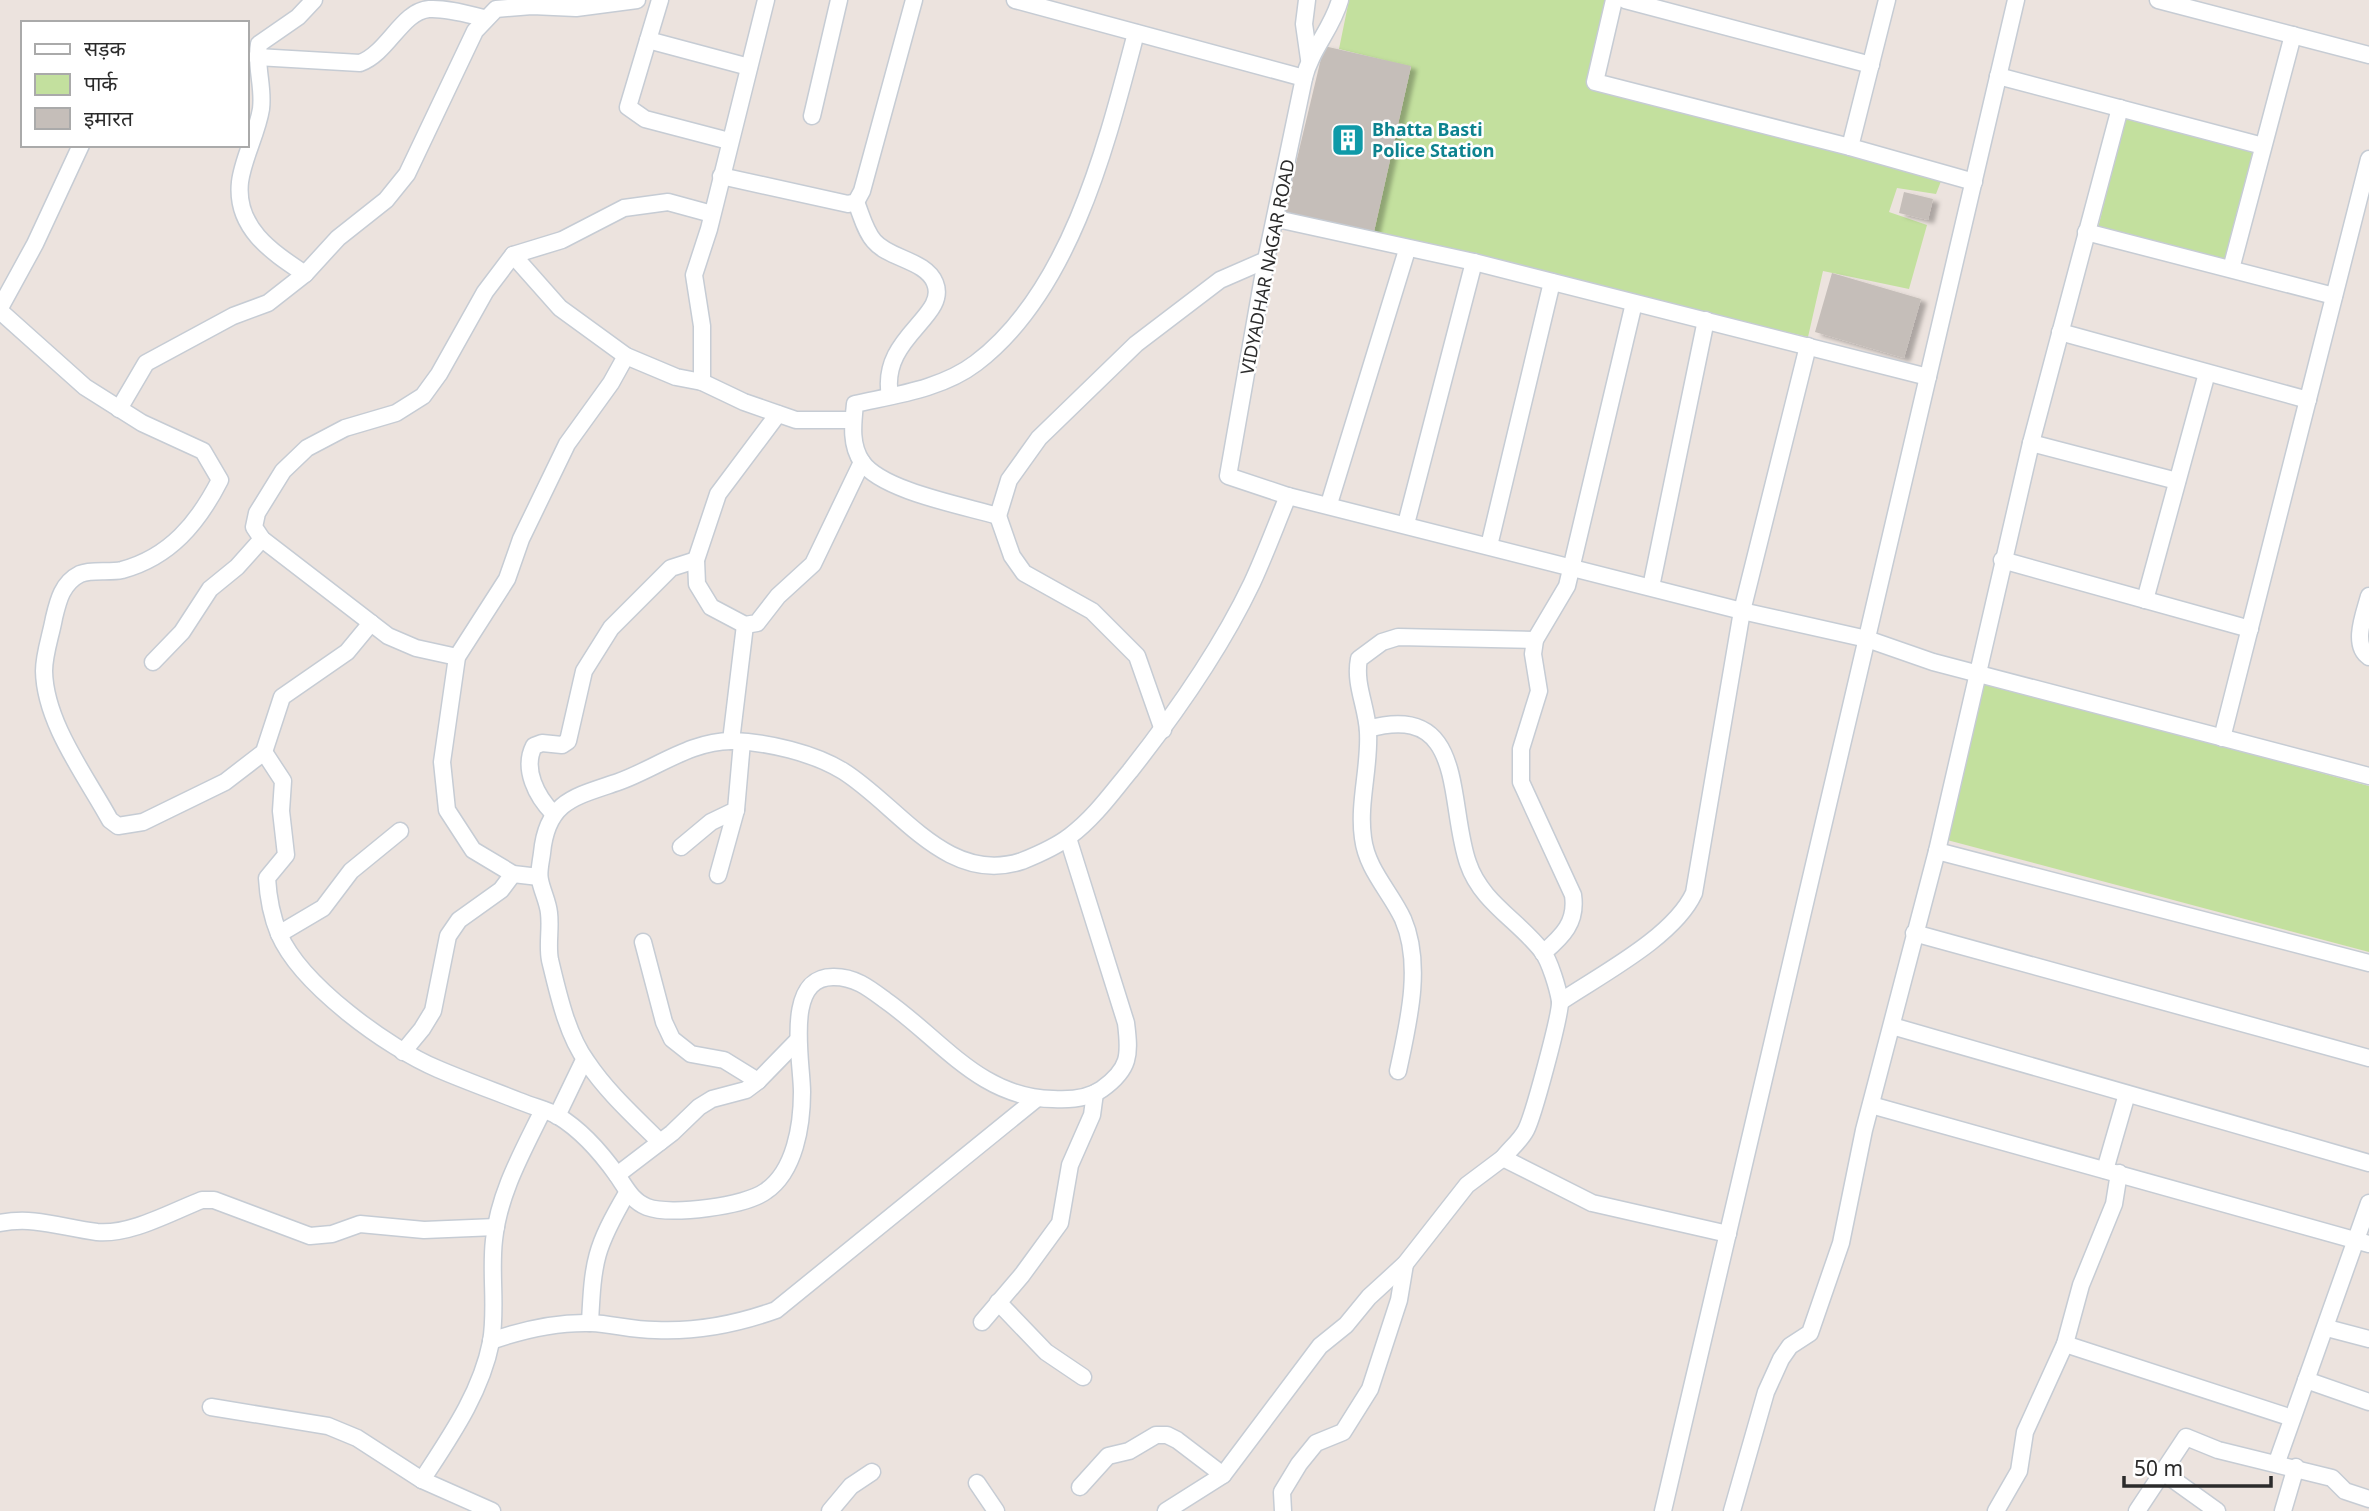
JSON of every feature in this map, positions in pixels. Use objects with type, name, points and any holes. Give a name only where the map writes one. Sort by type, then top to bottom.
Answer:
[{"type":"street","points":[[305,274],[265,246],[243,210],[240,182],[257,131],[262,105],[257,57],[259,44],[298,17],[314,0]]},
{"type":"street","points":[[119,409],[146,363],[233,316],[268,303],[305,274],[338,238],[386,200],[407,174],[475,31],[484,18],[509,3],[576,8],[637,0]]},
{"type":"street","points":[[660,0],[628,98],[628,107],[645,119],[729,141]]},
{"type":"street","points":[[702,382],[702,326],[694,275],[766,0]]},
{"type":"street","points":[[812,116],[839,0]]},
{"type":"street","points":[[721,176],[848,204],[856,202],[862,191],[914,0]]},
{"type":"street","points":[[1015,0],[1057,5],[1136,33],[1304,78]]},
{"type":"street","name":"VIDYADHAR NAGAR ROAD","points":[[1307,0],[1304,24],[1309,60]]},
{"type":"street","name":"VIDYADHAR NAGAR ROAD","points":[[1288,496],[1228,476],[1266,260],[1277,219],[1304,78],[1309,60],[1329,31],[1340,0]]},
{"type":"street","points":[[1614,0],[1595,82],[1850,147],[1974,182]]},
{"type":"street","points":[[1625,0],[1871,65]]},
{"type":"street","points":[[1850,147],[1887,0]]},
{"type":"street","points":[[1663,1511],[2016,0]]},
{"type":"street","points":[[2158,0],[2369,55]]},
{"type":"street","points":[[257,57],[360,63],[374,58],[416,12],[429,9],[484,18]]},
{"type":"street","points":[[998,516],[879,477],[862,462],[852,432],[855,404],[917,391],[975,364],[1023,317],[1055,270],[1102,148],[1136,33]]},
{"type":"street","points":[[2231,269],[2292,35]]},
{"type":"street","points":[[648,40],[749,67]]},
{"type":"street","points":[[1998,76],[2263,146]]},
{"type":"street","points":[[1732,1511],[1766,1392],[1790,1346],[1810,1333],[1841,1243],[1871,1105],[1937,851],[1975,673],[2031,443],[2120,108]]},
{"type":"street","points":[[80,147],[35,244],[0,309],[85,387],[142,424],[203,450],[220,480],[195,522],[167,551],[120,570],[80,574],[66,585],[58,599],[44,670],[56,721],[110,820],[118,826],[143,822],[225,782],[264,752],[282,697],[347,652],[371,623]]},
{"type":"street","points":[[2222,738],[2369,159]]},
{"type":"street","points":[[457,657],[416,648],[387,636],[262,539],[254,527],[257,513],[283,471],[307,448],[345,428],[396,413],[423,396],[439,374],[485,292],[513,255],[562,240],[624,208],[668,202],[712,214]]},
{"type":"street","points":[[856,202],[876,244],[927,272],[934,281],[938,294],[932,310],[901,342],[892,361],[887,378],[890,396]]},
{"type":"street","points":[[1277,219],[1407,250],[1474,262],[1928,377]]},
{"type":"street","points":[[2087,232],[2334,296]]},
{"type":"street","points":[[1329,504],[1407,250]]},
{"type":"street","points":[[513,255],[560,308],[626,356],[676,377],[702,382],[796,421],[853,420]]},
{"type":"street","points":[[1163,730],[1137,656],[1092,611],[1024,573],[1012,556],[998,516],[1009,480],[1039,438],[1136,344],[1220,280],[1266,260]]},
{"type":"street","points":[[1406,524],[1474,262]]},
{"type":"street","points":[[1489,546],[1552,282]]},
{"type":"street","points":[[1544,953],[1563,937],[1575,910],[1573,895],[1521,782],[1521,749],[1539,691],[1533,653],[1535,640],[1562,597],[1572,567],[1634,303]]},
{"type":"street","points":[[1651,587],[1706,320]]},
{"type":"street","points":[[2060,332],[2308,400]]},
{"type":"street","points":[[1560,1002],[1640,948],[1686,909],[1694,893],[1742,611],[1808,346]]},
{"type":"street","points":[[539,877],[513,874],[473,850],[447,810],[442,762],[457,657],[508,579],[521,539],[567,444],[611,383],[626,356]]},
{"type":"street","points":[[2145,600],[2207,373]]},
{"type":"street","points":[[778,414],[718,494],[696,560],[696,584],[711,607],[745,625],[757,623],[778,596],[813,564],[862,462]]},
{"type":"street","points":[[2031,443],[2177,481]]},
{"type":"street","points":[[660,1142],[584,1060],[562,1003],[549,955],[549,911],[539,877],[543,835],[552,813],[564,803],[591,790],[622,781],[709,743],[736,742],[797,753],[839,768],[873,791],[903,821],[937,846],[984,868],[1021,861],[1068,838],[1100,809],[1163,730],[1251,586],[1288,496],[1329,504],[1742,611],[1867,639],[1975,673],[2369,776]]},
{"type":"street","points":[[153,662],[182,632],[210,589],[237,567],[262,539]]},
{"type":"street","points":[[552,813],[534,791],[531,753],[534,746],[542,743],[562,745],[568,741],[584,671],[611,628],[671,568],[696,560]]},
{"type":"street","points":[[2002,561],[2250,629]]},
{"type":"street","points":[[2369,596],[2360,640],[2364,653],[2369,657]]},
{"type":"street","points":[[718,875],[736,810],[736,742],[745,625]]},
{"type":"street","points":[[1398,1071],[1409,1017],[1410,949],[1403,920],[1376,875],[1363,838],[1368,729],[1357,671],[1359,659],[1382,642],[1422,636],[1535,640]]},
{"type":"street","points":[[1166,1511],[1223,1475],[1320,1346],[1346,1325],[1369,1297],[1405,1264],[1467,1185],[1503,1158],[1525,1132],[1536,1105],[1560,1002],[1544,953],[1481,889],[1472,871],[1445,754],[1418,725],[1403,721],[1368,729]]},
{"type":"street","points":[[264,752],[284,781],[285,796],[281,811],[286,855],[267,878],[279,934],[300,968],[377,1036],[403,1052],[435,1068],[550,1113],[583,1136],[617,1175],[627,1193],[646,1207],[690,1209],[754,1199],[770,1189],[795,1149],[802,1092],[797,1041],[804,997],[813,983],[824,977],[843,977],[860,982],[908,1016],[973,1073],[999,1089],[1036,1099],[1070,1100],[1095,1093],[1117,1078],[1130,1053],[1126,1023],[1068,838]]},
{"type":"street","points":[[681,847],[712,822],[736,810]]},
{"type":"street","points":[[279,934],[323,908],[351,871],[400,831]]},
{"type":"street","points":[[1937,851],[2369,963]]},
{"type":"street","points":[[403,1052],[433,1011],[448,936],[459,920],[501,890],[513,874]]},
{"type":"street","points":[[1914,933],[2369,1058]]},
{"type":"street","points":[[643,942],[664,1022],[672,1039],[691,1054],[724,1060],[758,1081]]},
{"type":"street","points":[[1892,1026],[2369,1163]]},
{"type":"street","points":[[617,1175],[699,1107],[712,1100],[746,1090],[797,1041]]},
{"type":"street","points":[[422,1480],[469,1403],[491,1341],[496,1227],[501,1199],[584,1060]]},
{"type":"street","points":[[982,1322],[1044,1247],[1060,1223],[1070,1165],[1092,1115],[1095,1093]]},
{"type":"street","points":[[1996,1511],[2019,1471],[2029,1422],[2065,1344],[2081,1285],[2114,1204],[2112,1171],[2127,1094]]},
{"type":"street","points":[[491,1341],[516,1332],[590,1323],[653,1331],[682,1330],[745,1321],[776,1310],[1036,1099]]},
{"type":"street","points":[[1871,1105],[2363,1242]]},
{"type":"street","points":[[1503,1158],[1592,1203],[1728,1234]]},
{"type":"street","points":[[590,1323],[594,1260],[605,1230],[627,1193]]},
{"type":"street","points":[[0,1223],[39,1220],[99,1232],[111,1231],[202,1200],[214,1200],[310,1236],[332,1234],[360,1224],[424,1230],[496,1227]]},
{"type":"street","points":[[2277,1462],[2326,1328],[2363,1242],[2369,1203]]},
{"type":"street","points":[[1283,1511],[1282,1492],[1299,1464],[1316,1443],[1343,1432],[1370,1389],[1399,1300],[1405,1264]]},
{"type":"street","points":[[998,1302],[1046,1352],[1083,1377]]},
{"type":"street","points":[[2326,1328],[2369,1339]]},
{"type":"street","points":[[2065,1344],[2292,1418]]},
{"type":"street","points":[[2306,1380],[2369,1402]]},
{"type":"street","points":[[211,1408],[328,1426],[357,1438],[422,1480],[492,1511]]},
{"type":"street","points":[[1080,1487],[1108,1456],[1129,1451],[1156,1435],[1167,1435],[1177,1440],[1223,1475]]},
{"type":"street","points":[[2137,1511],[2186,1437],[2218,1450],[2277,1462],[2332,1478],[2345,1491],[2369,1499]]},
{"type":"street","points":[[2283,1511],[2295,1467]]},
{"type":"street","points":[[830,1511],[851,1486],[872,1472]]},
{"type":"street","points":[[2164,1474],[2217,1511]]},
{"type":"street","points":[[977,1483],[996,1511]]},
{"type":"green space","points":[[1349,0],[1612,0],[1594,85],[1943,176],[1936,194],[1897,188],[1889,212],[1927,225],[1909,289],[1823,271],[1808,337],[1373,236],[1411,67],[1339,49]]},
{"type":"green space","points":[[2125,119],[2253,151],[2227,262],[2098,228]]},
{"type":"green space","points":[[1980,680],[2369,786],[2369,952],[1947,840]]},
{"type":"building","name":"Bhatta Basti Police Station","points":[[1324,46],[1411,66],[1373,236],[1284,213]]},
{"type":"building","points":[[1904,192],[1933,199],[1928,220],[1899,213]]},
{"type":"building","points":[[1832,273],[1921,299],[1904,358],[1815,332]]},
{"type":"place","name":"Bhatta Basti Police Station","points":[[1348,140]]}]
